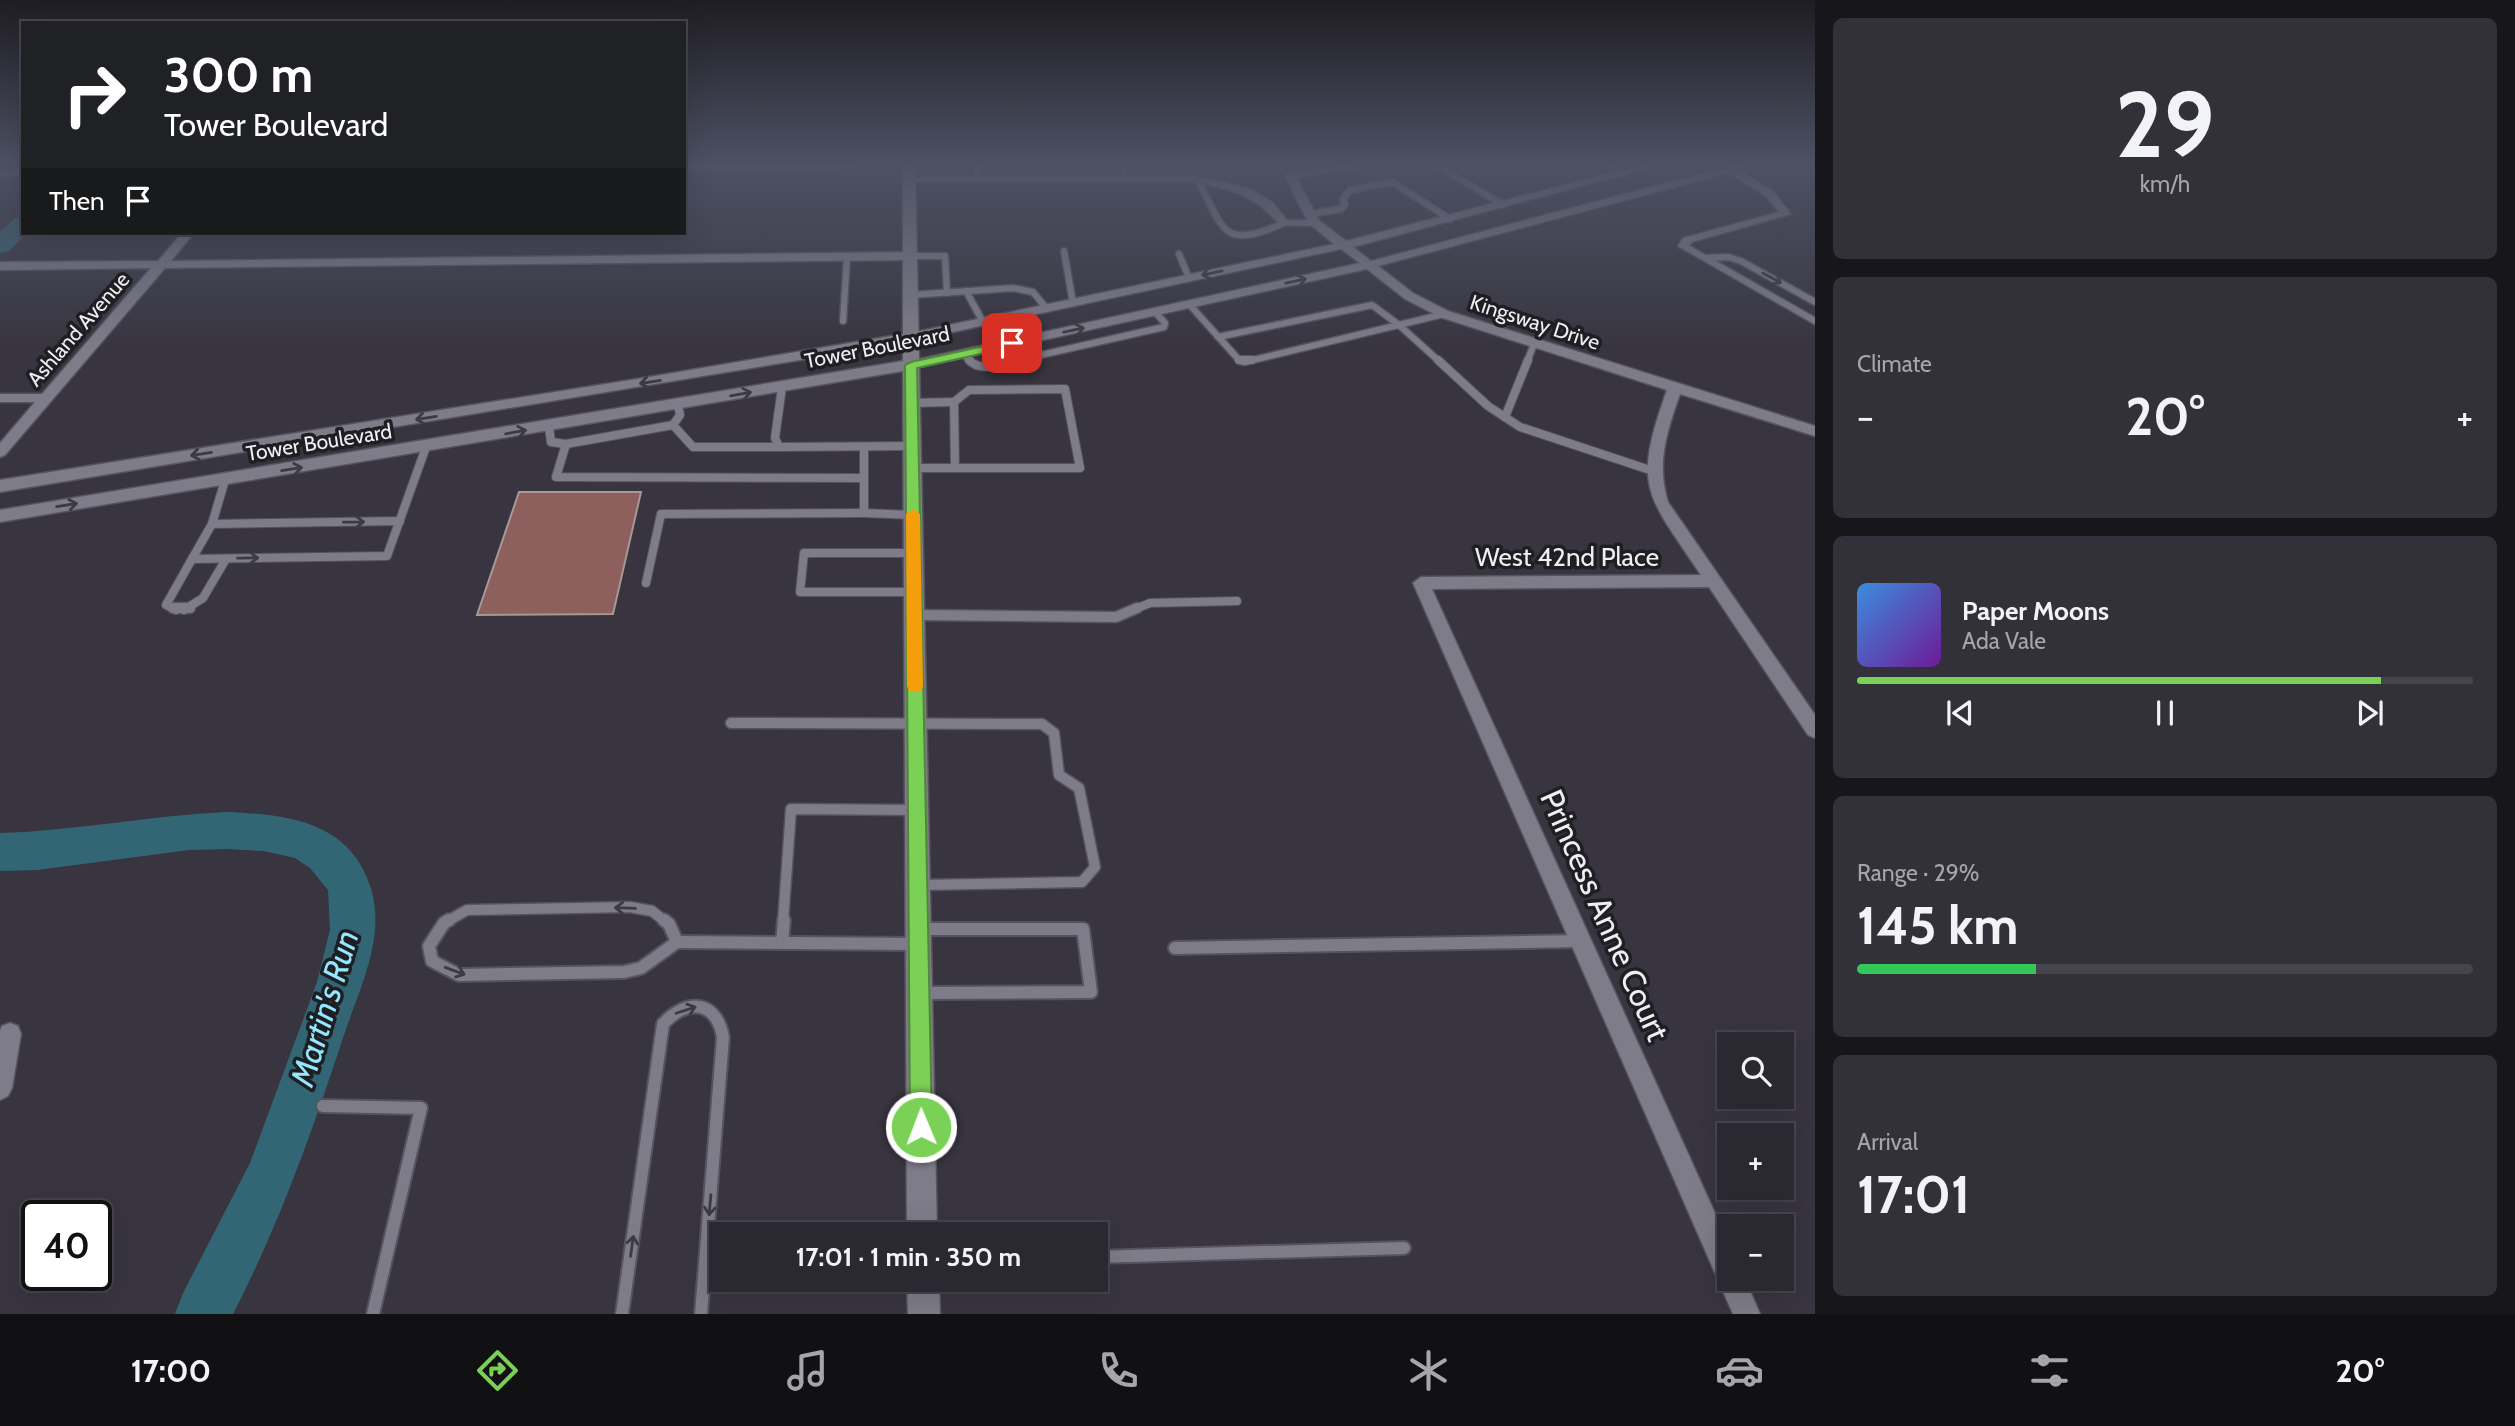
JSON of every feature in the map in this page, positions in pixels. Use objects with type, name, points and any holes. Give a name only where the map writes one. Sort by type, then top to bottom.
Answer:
[{"type":"street","points":[[910,225],[922,1222]]},
{"type":"street","name":"Kingsway Drive","points":[[1320,225],[1409,296],[1444,314],[1815,431]]},
{"type":"street","name":"Tower Boulevard","points":[[0,485],[683,377],[911,337],[1345,245],[1424,225]]},
{"type":"street","name":"Tower Boulevard","points":[[0,516],[225,481],[911,365],[1369,265],[1520,225]]},
{"type":"street","points":[[1684,246],[1687,240],[1742,225]]},
{"type":"street","name":"Ashland Avenue","points":[[0,452],[186,235]]},
{"type":"street","points":[[0,265],[910,256]]},
{"type":"street","points":[[1675,388],[1655,446],[1653,471],[1657,491],[1665,509],[1815,730]]},
{"type":"street","points":[[0,398],[46,398]]},
{"type":"street","name":"West 42nd Place","points":[[1421,583],[1713,581]]},
{"type":"street","name":"Princess Anne Court","points":[[1421,583],[1717,1248]]},
{"type":"street","points":[[0,1088],[10,1034]]},
{"type":"street","name":"Princess Anne Court","points":[[1736,1291],[1747,1314]]},
{"type":"street","points":[[923,1292],[924,1314]]},
{"type":"lane","points":[[1221,225],[1232,235],[1255,236],[1279,225]]},
{"type":"lane","points":[[1684,246],[1815,321]]},
{"type":"lane","points":[[1064,251],[1073,303]]},
{"type":"lane","points":[[1179,254],[1189,278]]},
{"type":"lane","points":[[910,256],[945,256],[947,293]]},
{"type":"lane","points":[[843,321],[847,257]]},
{"type":"lane","points":[[1704,258],[1728,257],[1815,302]]},
{"type":"lane","points":[[910,295],[1013,288],[1033,292],[1047,309]]},
{"type":"lane","points":[[966,291],[983,322]]},
{"type":"lane","points":[[1188,304],[1240,361],[1245,362],[1444,314]]},
{"type":"lane","points":[[1218,337],[1372,305],[1399,325],[1488,406],[1520,427],[1653,471]]},
{"type":"lane","points":[[964,354],[972,366],[978,369],[993,366],[1164,327],[1165,323],[1155,312]]},
{"type":"lane","points":[[1504,417],[1534,344]]},
{"type":"lane","points":[[779,447],[775,438],[782,387]]},
{"type":"lane","points":[[673,425],[693,447],[864,447],[955,468],[1080,468],[1065,389],[969,390],[954,402],[911,403]]},
{"type":"lane","points":[[954,402],[955,468]]},
{"type":"lane","points":[[549,426],[551,442],[566,444],[673,425],[680,415],[678,405]]},
{"type":"lane","points":[[566,444],[556,477],[863,478]]},
{"type":"lane","points":[[192,559],[387,556],[426,447]]},
{"type":"lane","points":[[864,447],[864,513]]},
{"type":"lane","points":[[225,481],[212,524],[166,605],[172,610],[189,609],[200,602],[211,589],[226,559]]},
{"type":"lane","points":[[646,583],[661,514],[913,515]]},
{"type":"lane","points":[[212,524],[400,521]]},
{"type":"lane","points":[[913,553],[804,553],[800,592],[914,604],[1116,617],[1150,603],[1237,601]]},
{"type":"lane","points":[[732,723],[1042,724],[1054,733],[1059,775],[1079,788],[1095,867],[1083,882],[918,885]]},
{"type":"lane","points":[[782,943],[791,809],[917,810]]},
{"type":"lane","points":[[677,942],[669,924],[652,911],[630,907],[552,908],[467,910],[444,923],[429,946],[432,961],[459,975],[624,972],[641,968],[677,942],[782,943],[1083,929],[1091,992],[920,993]]},
{"type":"lane","points":[[1175,948],[1581,942]]},
{"type":"lane","points":[[622,1314],[663,1024],[669,1017],[693,1006],[706,1007],[715,1012],[722,1024],[723,1037],[701,1314]]},
{"type":"lane","points":[[323,1106],[421,1108],[373,1314]]},
{"type":"lane","points":[[1108,1257],[1404,1248]]},
{"type":"building","points":[[519,492],[641,492],[613,614],[477,615]]},
{"type":"waterway","name":"Martin's Run","points":[[0,246],[21,225]]},
{"type":"waterway","name":"Martin's Run","points":[[0,852],[37,851],[189,832],[264,832],[300,840],[317,848],[340,870],[350,888],[354,913],[353,930],[340,982],[269,1180],[203,1313]]},
{"type":"slow traffic","points":[[913,514],[915,686]]},
{"type":"route","points":[[921,1127],[911,365],[1012,343]]}]
